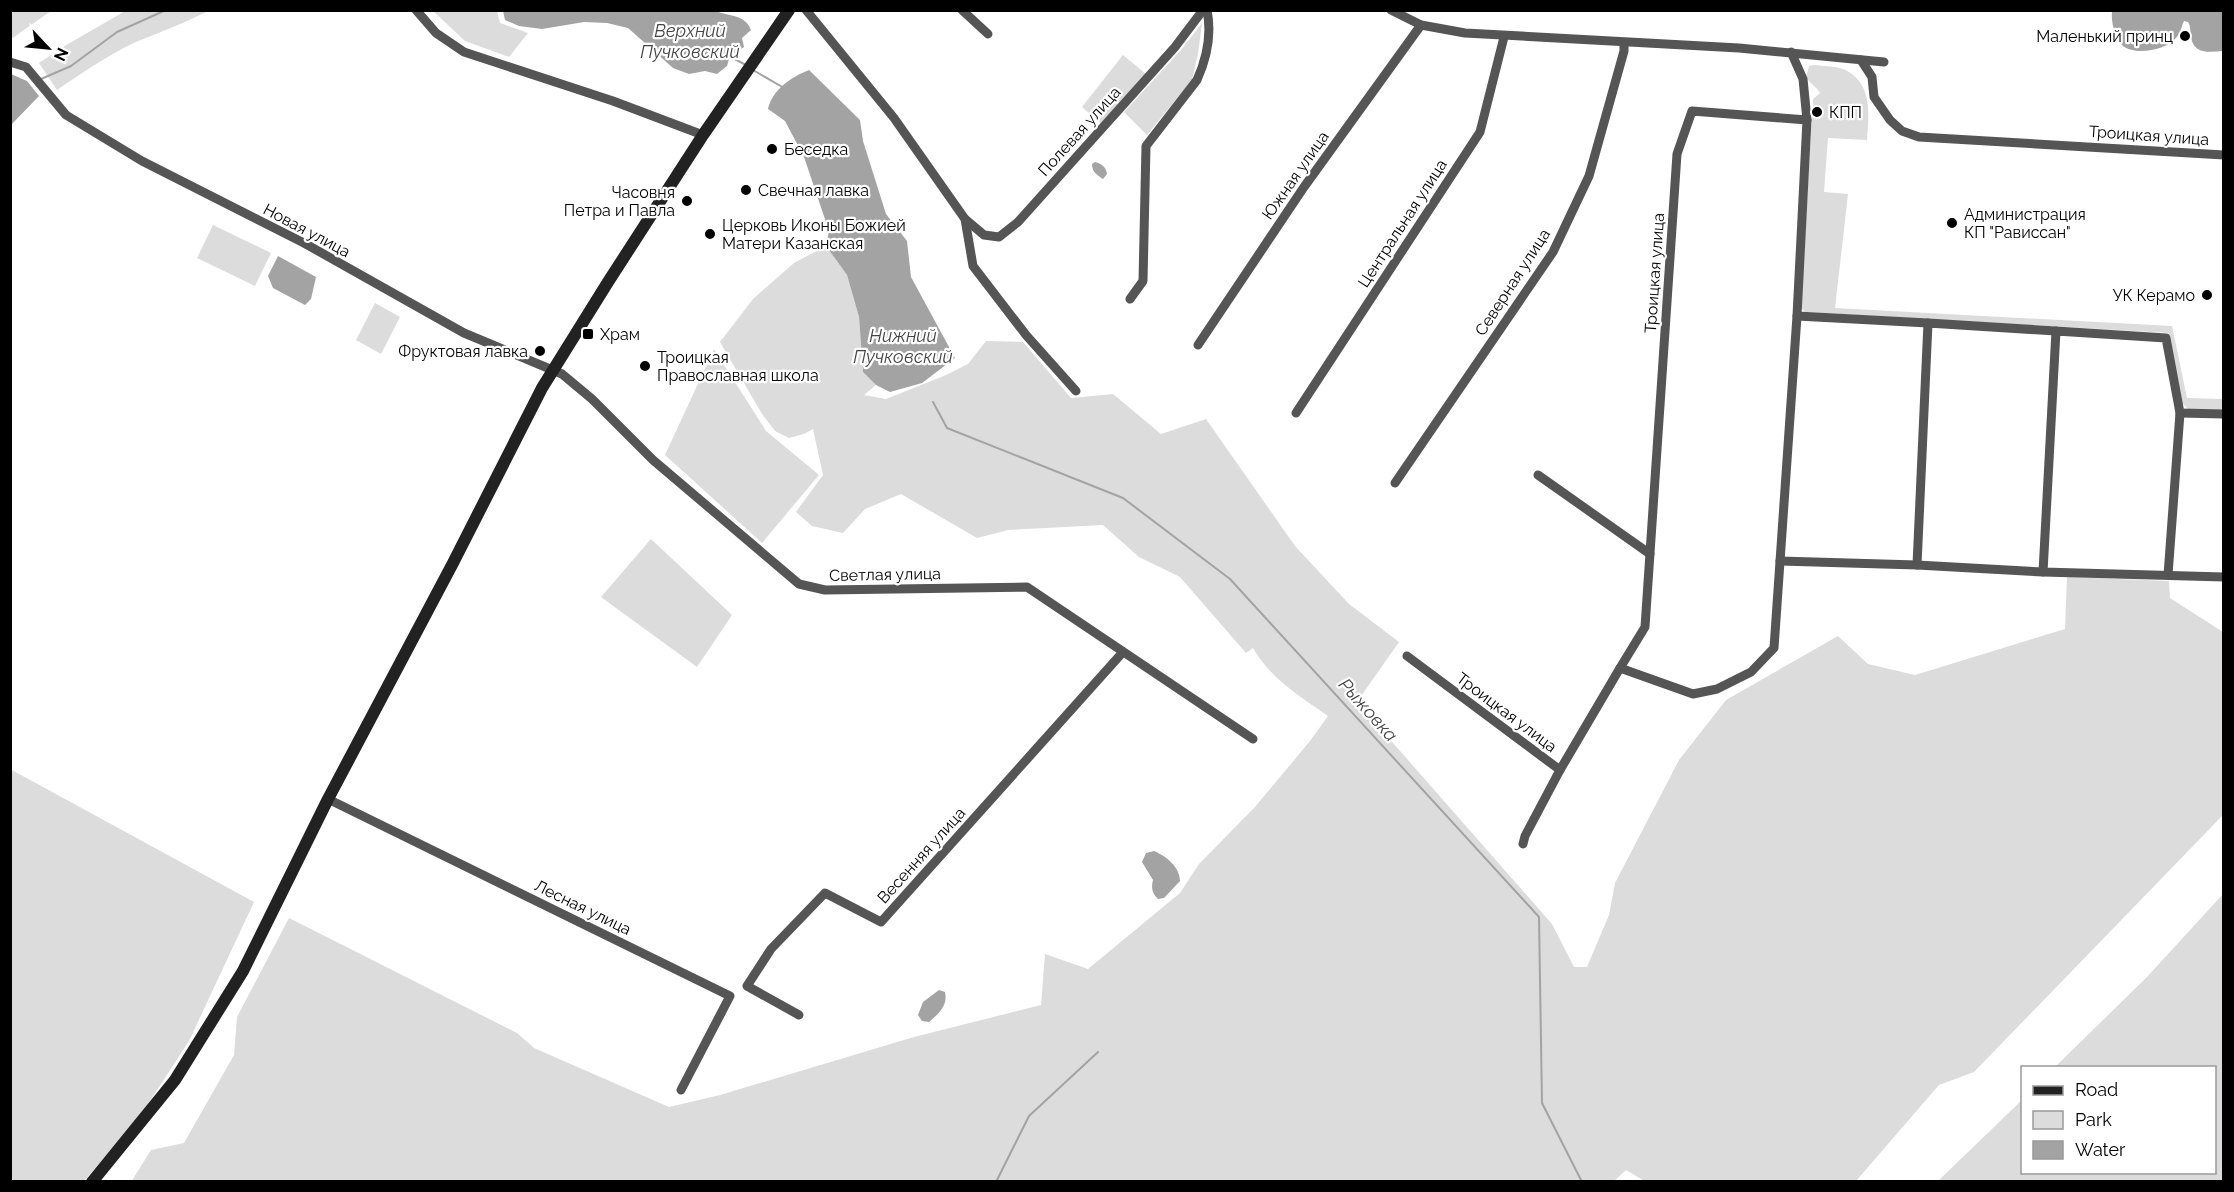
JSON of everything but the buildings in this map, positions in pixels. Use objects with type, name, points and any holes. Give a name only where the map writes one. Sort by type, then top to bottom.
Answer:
[{"type":"street","points":[[416,10],[436,33],[464,52],[613,101],[703,135]]},
{"type":"street","points":[[92,1182],[175,1080],[243,971],[327,799],[553,370],[703,135],[789,10]]},
{"type":"street","points":[[807,10],[894,118],[965,219],[973,266],[1026,335],[1076,392]]},
{"type":"street","points":[[962,10],[988,34]]},
{"type":"street","points":[[1130,299],[1143,280],[1146,146],[1197,80],[1209,40],[1205,10]]},
{"type":"street","name":"Полевая улица","points":[[965,219],[984,235],[999,237],[1018,222],[1175,47],[1205,10]]},
{"type":"street","points":[[1391,10],[1421,25],[1465,33],[1791,52],[1884,62]]},
{"type":"street","name":"Южная улица","points":[[1198,345],[1304,187],[1421,25]]},
{"type":"street","name":"Центральная улица","points":[[1296,413],[1480,132],[1504,37]]},
{"type":"street","name":"Северная улица","points":[[1395,483],[1552,252],[1589,176],[1608,114],[1624,43]]},
{"type":"street","points":[[1620,668],[1693,694],[1718,689],[1751,672],[1774,648],[1808,120],[1803,79],[1791,52]]},
{"type":"street","name":"Троицкая улица","points":[[1862,60],[1872,77],[1874,97],[1890,120],[1902,131],[1919,137],[2223,155]]},
{"type":"street","name":"Новая улица","points":[[10,62],[26,67],[66,116],[142,161],[304,243],[464,333],[553,370]]},
{"type":"street","name":"Троицкая улица","points":[[1523,844],[1525,836],[1560,771],[1645,627],[1677,154],[1692,111],[1808,120]]},
{"type":"street","points":[[1797,316],[2166,338],[2180,413],[2168,575]]},
{"type":"street","points":[[1917,565],[1928,323]]},
{"type":"street","points":[[2043,572],[2056,331]]},
{"type":"street","name":"Светлая улица","points":[[553,370],[562,374],[592,399],[653,460],[799,584],[825,590],[1027,587],[1252,739]]},
{"type":"street","points":[[2180,413],[2223,414]]},
{"type":"street","points":[[1538,475],[1650,554]]},
{"type":"street","points":[[1780,561],[2223,577]]},
{"type":"street","name":"Весенняя улица","points":[[799,1015],[747,986],[771,949],[825,893],[881,922],[1123,652]]},
{"type":"street","name":"Троицкая улица","points":[[1407,656],[1560,771]]},
{"type":"street","name":"Лесная улица","points":[[327,799],[730,996],[681,1090]]},
{"type":"green space","points":[[11,10],[51,10],[51,11],[11,39]]},
{"type":"green space","points":[[127,10],[208,11],[126,47],[95,64],[57,90],[39,63]]},
{"type":"green space","points":[[433,11],[497,11],[500,23],[528,33],[509,57],[465,41]]},
{"type":"green space","points":[[1202,23],[1192,80],[1147,135],[1124,112],[1181,50]]},
{"type":"green space","points":[[1123,55],[1147,75],[1102,124],[1082,107]]},
{"type":"green space","points":[[1809,66],[1840,68],[1853,75],[1864,90],[1868,109],[1867,140],[1828,138],[1824,192],[1848,194],[1835,308],[2172,326],[2187,398],[2223,399],[2223,410],[2189,410],[2182,403],[2169,333],[1805,312],[1801,308],[1812,115],[1820,116],[1821,109],[1813,107],[1813,99],[1820,93],[1806,77]]},
{"type":"green space","points":[[213,225],[271,253],[255,286],[197,258]]},
{"type":"green space","points":[[826,246],[847,275],[859,317],[863,372],[876,385],[864,395],[886,399],[946,375],[968,364],[986,341],[1023,342],[1071,398],[1113,394],[1161,434],[1206,419],[1295,546],[1349,604],[1399,642],[1357,702],[1552,924],[1574,967],[1587,967],[1609,915],[1615,883],[1679,760],[1726,700],[1838,636],[1868,664],[1915,675],[2065,629],[2067,577],[2169,581],[2170,598],[2223,632],[2223,815],[1974,1072],[1939,1085],[1856,1181],[1646,1182],[1626,1170],[1613,1182],[131,1182],[151,1150],[184,1143],[234,1055],[237,1017],[289,918],[517,1033],[534,1048],[669,1107],[720,1095],[914,1037],[1041,1005],[1045,954],[1088,969],[1180,893],[1199,864],[1255,807],[1310,741],[1328,716],[1277,678],[1253,648],[1246,653],[1180,577],[1139,557],[1103,525],[1008,530],[977,538],[901,494],[865,509],[843,533],[812,526],[796,512],[823,475],[813,429],[789,438],[775,431],[762,414],[720,342],[753,299],[794,263]]},
{"type":"green space","points":[[375,303],[400,317],[381,354],[356,340]]},
{"type":"green space","points":[[714,349],[766,431],[819,475],[762,543],[665,455]]},
{"type":"green space","points":[[651,539],[732,615],[697,667],[601,597]]},
{"type":"green space","points":[[10,769],[254,902],[189,1041],[142,1113],[84,1181],[11,1181]]},
{"type":"green space","points":[[2223,894],[2223,1181],[1938,1181],[2021,1101],[2021,1174],[2216,1174],[2216,1066],[2056,1066],[2147,977]]},
{"type":"water","name":"Верхний Пучковский","points":[[503,11],[716,11],[745,21],[751,30],[742,38],[744,47],[730,56],[727,66],[717,74],[705,71],[689,74],[673,68],[628,28],[607,23],[584,22],[542,29],[519,26],[505,20]]},
{"type":"water","points":[[2112,11],[2223,11],[2223,51],[2203,51],[2195,47],[2189,24],[2184,21],[2178,36],[2165,46],[2143,51],[2129,49],[2120,43],[2115,34]]},
{"type":"water","name":"Нижний Пучковский","points":[[809,70],[860,120],[863,141],[886,214],[907,241],[911,277],[955,358],[922,383],[890,392],[876,385],[863,372],[859,317],[847,275],[826,246],[829,231],[804,157],[785,121],[768,109],[770,102],[783,85]]},
{"type":"water","points":[[11,74],[27,81],[39,96],[11,125]]},
{"type":"water","points":[[1095,162],[1106,169],[1107,174],[1103,179],[1093,169],[1092,164]]},
{"type":"water","points":[[278,256],[316,277],[311,299],[305,305],[273,288],[268,276]]},
{"type":"water","points":[[1154,851],[1172,863],[1178,871],[1180,881],[1164,898],[1158,899],[1152,890],[1153,880],[1142,862],[1146,853]]},
{"type":"water","points":[[939,990],[945,992],[944,1005],[929,1022],[922,1021],[918,1015],[923,1002]]},
{"type":"waterway","points":[[41,79],[71,66],[117,32],[166,10]]},
{"type":"waterway","points":[[727,55],[746,65]]},
{"type":"waterway","points":[[753,70],[784,88]]},
{"type":"waterway","name":"Рыжовка","points":[[933,402],[947,428],[1123,498],[1230,579],[1539,917],[1542,1103],[1582,1182]]},
{"type":"waterway","points":[[996,1182],[1029,1116],[1098,1052]]},
{"type":"place","name":"Маленький принц","points":[[2185,36]]},
{"type":"place","name":"КПП","points":[[1817,112]]},
{"type":"place","name":"Беседка","points":[[772,149]]},
{"type":"place","name":"Свечная лавка","points":[[746,190]]},
{"type":"place","name":"Часовня Петра и Павла","points":[[687,201]]},
{"type":"place","name":"Администрация КП \"Рависсан\"","points":[[1952,223]]},
{"type":"place","name":"Церковь Иконы Божией Матери Казанская","points":[[710,234]]},
{"type":"place","name":"УК Керамо","points":[[2207,295]]},
{"type":"place","name":"Храм","points":[[588,334]]},
{"type":"place","name":"Фруктовая лавка","points":[[540,351]]},
{"type":"place","name":"Троицкая Православная школа","points":[[645,366]]}]
